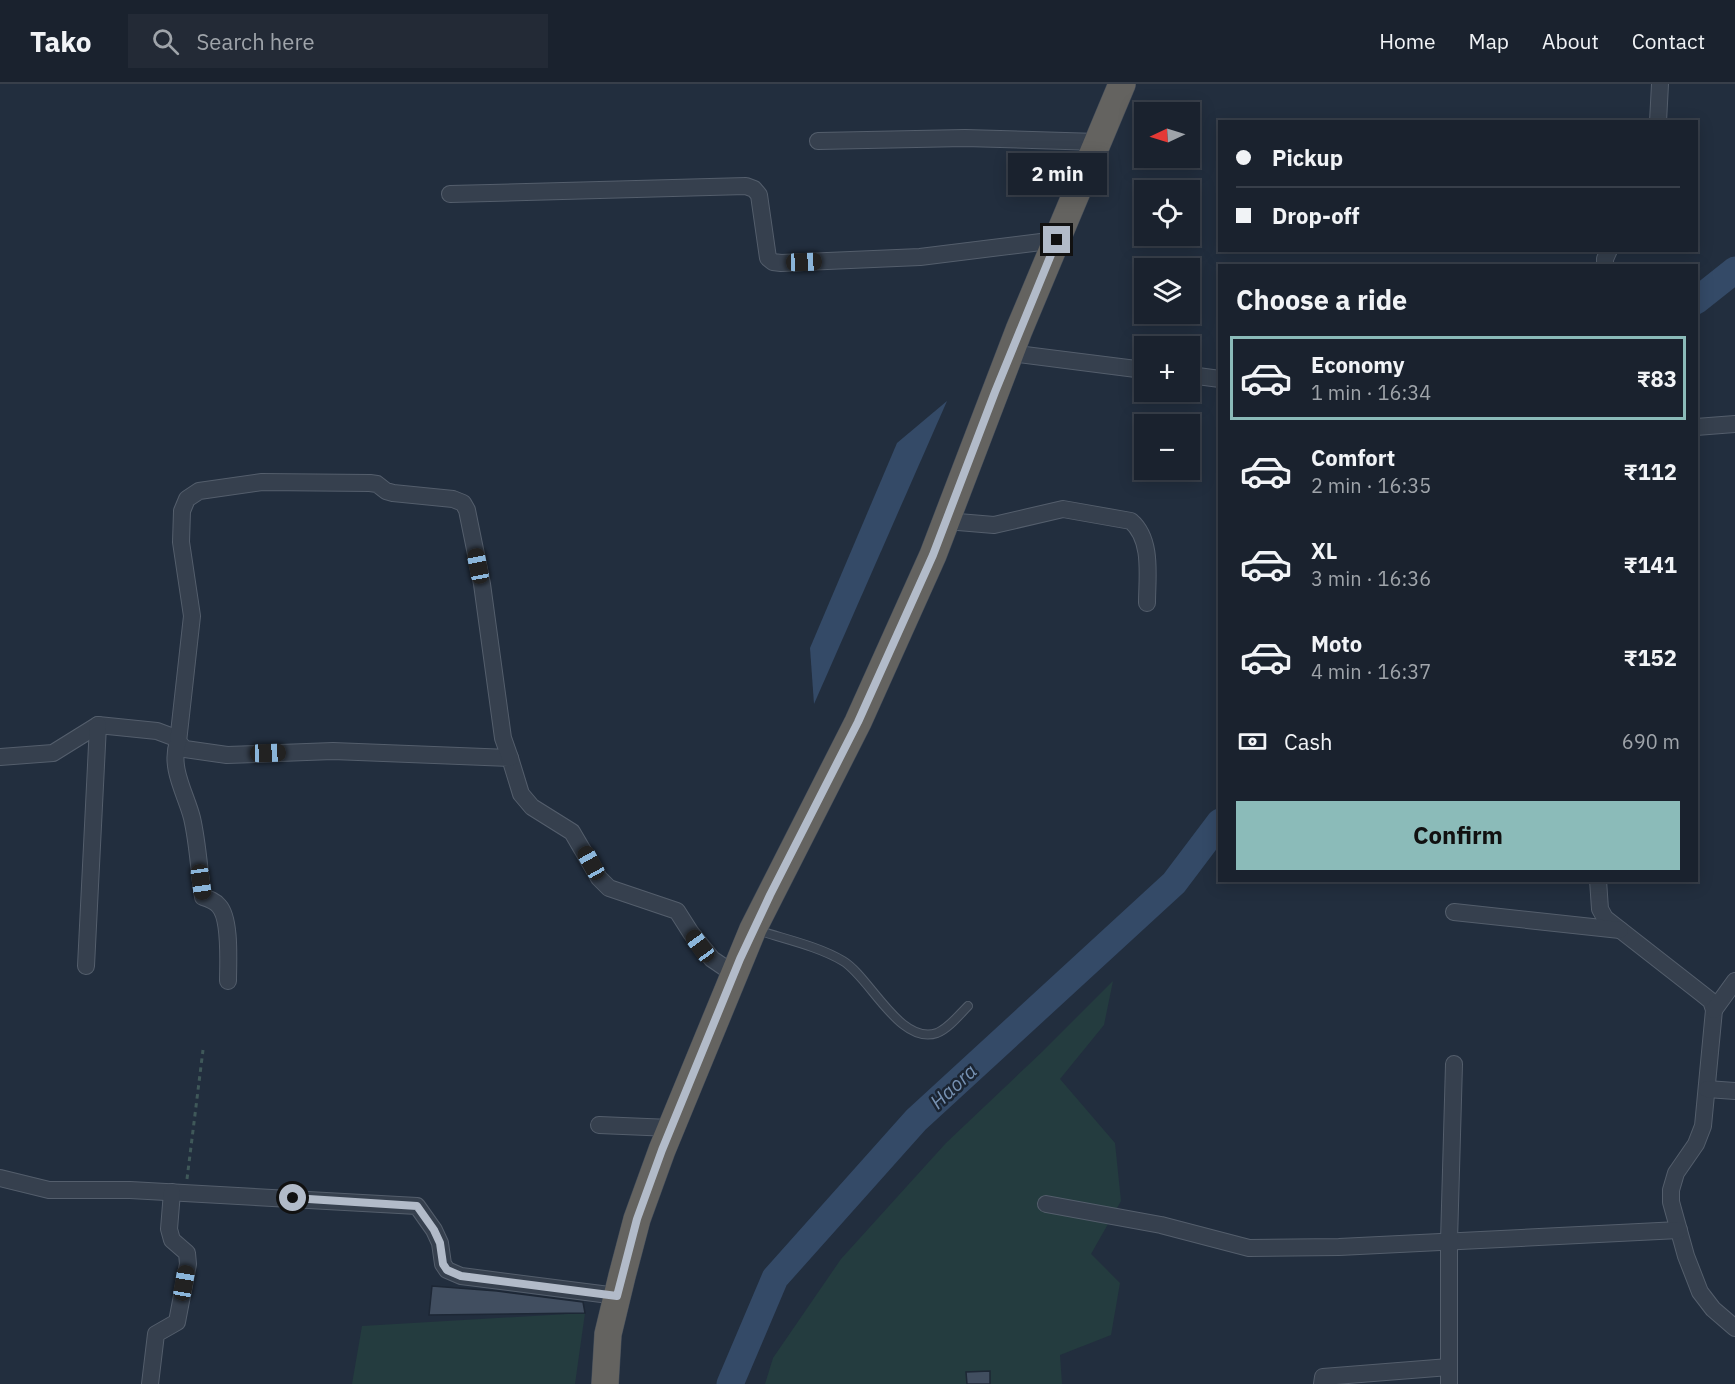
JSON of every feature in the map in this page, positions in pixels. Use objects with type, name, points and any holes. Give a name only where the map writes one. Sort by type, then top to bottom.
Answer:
[{"type":"highway","points":[[606,1384],[608,1334],[617,1296],[637,1219],[671,1128],[753,929],[858,722],[933,555],[1010,353],[1122,84]]},
{"type":"street","points":[[1658,120],[1660,84]]},
{"type":"street","points":[[818,141],[965,138],[1098,142]]},
{"type":"street","points":[[450,194],[746,186],[754,189],[759,195],[768,258],[773,262],[781,263],[920,257],[1057,240]]},
{"type":"street","points":[[1010,353],[1134,369]]},
{"type":"street","points":[[1200,376],[1218,379]]},
{"type":"street","points":[[1698,427],[1735,424]]},
{"type":"street","points":[[228,981],[226,920],[221,908],[212,900],[203,897],[192,819],[179,782],[175,752],[192,616],[181,542],[182,511],[187,499],[200,491],[262,482],[377,484],[393,493],[453,499],[463,503],[467,510],[482,584],[502,738],[521,794],[532,807],[572,832],[599,878],[609,888],[677,911],[712,959],[734,974]]},
{"type":"street","points":[[946,521],[994,525],[1063,510],[1131,521],[1141,533],[1147,553],[1148,603]]},
{"type":"street","points":[[86,966],[98,725]]},
{"type":"street","points":[[0,757],[53,753],[98,725],[156,731],[173,737],[185,749],[227,754],[333,751],[510,759]]},
{"type":"street","points":[[1598,882],[1600,909],[1605,918],[1711,1001],[1714,1010],[1703,1125],[1696,1144],[1676,1173],[1671,1190],[1671,1202],[1686,1256],[1700,1292],[1713,1309],[1735,1328]]},
{"type":"street","points":[[1454,912],[1620,930]]},
{"type":"street","points":[[1714,1010],[1735,981]]},
{"type":"street","points":[[1322,1384],[1323,1377],[1449,1376],[1449,1241],[1454,1064]]},
{"type":"street","points":[[1707,1089],[1735,1091]]},
{"type":"street","points":[[599,1125],[671,1128]]},
{"type":"street","points":[[0,1178],[49,1190],[179,1192],[417,1206],[434,1230],[440,1243],[443,1264],[447,1270],[461,1276],[617,1296]]},
{"type":"street","points":[[150,1384],[156,1334],[177,1322],[188,1264],[187,1252],[172,1240],[170,1229],[179,1192]]},
{"type":"street","points":[[1046,1204],[1161,1225],[1249,1248],[1339,1247],[1679,1230]]},
{"type":"lane","points":[[753,929],[827,953],[843,961],[853,969],[894,1017],[916,1033],[936,1034],[946,1028],[968,1006]]},
{"type":"path","points":[[179,1192],[193,1121],[203,1050]]},
{"type":"green space","points":[[1113,981],[1104,1025],[1060,1079],[1115,1143],[1121,1201],[1091,1254],[1120,1283],[1111,1335],[1060,1355],[1062,1384],[765,1384],[773,1358],[841,1259],[946,1143]]},
{"type":"green space","points":[[585,1313],[575,1384],[352,1384],[362,1326]]},
{"type":"water","points":[[947,401],[814,704],[810,648],[897,443]]},
{"type":"building","points":[[432,1286],[497,1291],[583,1302],[585,1313],[429,1315]]},
{"type":"building","points":[[990,1371],[990,1384],[967,1384],[966,1372]]},
{"type":"waterway","name":"Haora","points":[[1698,299],[1735,270]]},
{"type":"waterway","name":"Haora","points":[[730,1384],[775,1278],[916,1120],[1174,883],[1218,825]]},
{"type":"route","points":[[293,1198],[417,1206],[434,1230],[440,1243],[443,1264],[447,1270],[461,1276],[617,1296],[637,1219],[662,1150],[740,959],[858,722],[933,555],[1019,330],[1057,240]]}]
